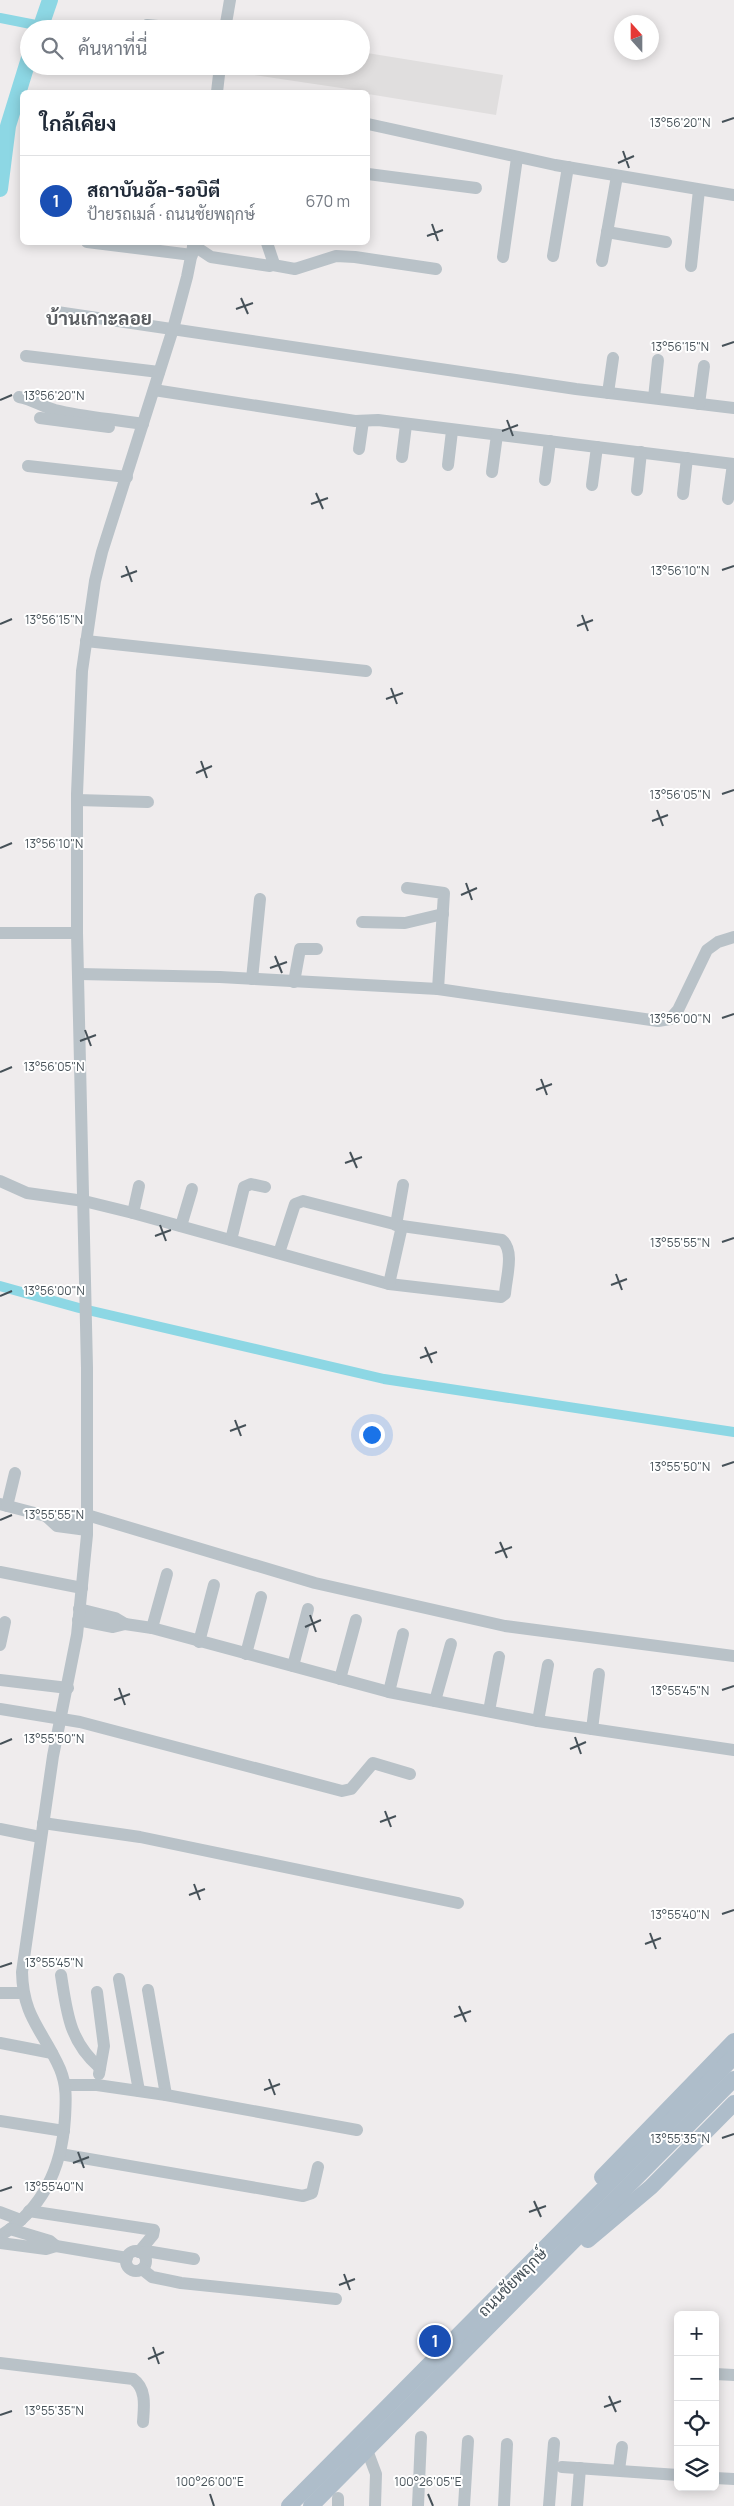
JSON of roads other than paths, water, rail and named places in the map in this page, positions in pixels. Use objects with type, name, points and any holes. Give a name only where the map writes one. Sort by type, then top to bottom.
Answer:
[{"type":"main road","points":[[527,2278],[618,2158],[734,2041]]},
{"type":"main road","name":"ถนนชัยพฤกษ์","points":[[289,2506],[527,2278],[705,2098],[734,2057]]},
{"type":"main road","name":"ถนนชัยพฤกษ์","points":[[705,2098],[734,2079]]},
{"type":"main road","points":[[527,2278],[568,2257],[650,2187],[734,2103]]},
{"type":"main road","name":"ถนนชัยพฤกษ์","points":[[311,2506],[367,2450],[527,2278]]},
{"type":"street","points":[[227,20],[230,0]]},
{"type":"street","points":[[217,90],[219,75]]},
{"type":"street","points":[[370,124],[517,158],[734,195]]},
{"type":"street","points":[[503,257],[517,158]]},
{"type":"street","points":[[553,256],[568,167]]},
{"type":"street","points":[[370,174],[476,188]]},
{"type":"street","points":[[602,261],[617,176]]},
{"type":"street","points":[[692,266],[699,190]]},
{"type":"street","points":[[607,232],[666,242]]},
{"type":"street","points":[[151,245],[193,247],[211,257],[296,269],[336,256],[436,269]]},
{"type":"street","points":[[268,245],[273,258],[273,265]]},
{"type":"street","points":[[5,2232],[25,2216],[48,2187],[60,2154],[64,2131],[66,2085],[52,2053],[30,2017],[23,1993],[22,1972],[40,1838],[68,1688],[79,1614],[87,1522],[88,1368],[85,1309],[80,974],[77,933],[77,800],[82,671],[95,581],[173,328],[193,247]]},
{"type":"street","points":[[57,312],[608,392],[734,408]]},
{"type":"street","points":[[26,356],[159,372]]},
{"type":"street","points":[[608,392],[613,358]]},
{"type":"street","points":[[654,398],[658,360]]},
{"type":"street","points":[[699,404],[704,366]]},
{"type":"street","points":[[154,390],[363,421],[378,420],[452,431],[733,464],[728,499]]},
{"type":"street","points":[[18,397],[32,399],[36,403],[55,410],[142,427]]},
{"type":"street","points":[[40,418],[142,427]]},
{"type":"street","points":[[359,449],[363,421]]},
{"type":"street","points":[[402,457],[406,425]]},
{"type":"street","points":[[448,465],[452,431]]},
{"type":"street","points":[[492,472],[496,435]]},
{"type":"street","points":[[545,480],[550,441]]},
{"type":"street","points":[[592,485],[597,447]]},
{"type":"street","points":[[637,490],[642,452]]},
{"type":"street","points":[[683,494],[687,458]]},
{"type":"street","points":[[28,466],[127,477]]},
{"type":"street","points":[[86,641],[366,671]]},
{"type":"street","points":[[77,800],[148,802]]},
{"type":"street","points":[[407,888],[444,893],[438,990]]},
{"type":"street","points":[[252,979],[260,899]]},
{"type":"street","points":[[362,922],[405,922],[443,914]]},
{"type":"street","points":[[0,933],[77,933]]},
{"type":"street","points":[[80,974],[252,979],[438,990],[658,1021],[670,1019],[678,1010],[707,950],[718,942],[734,937]]},
{"type":"street","points":[[294,982],[300,949],[316,948]]},
{"type":"street","points":[[0,1181],[27,1193],[84,1201],[133,1213],[389,1284],[495,1297],[505,1294],[509,1251],[507,1244],[502,1240],[399,1226],[303,1200],[297,1201],[280,1253]]},
{"type":"street","points":[[230,1240],[244,1187],[251,1184],[265,1187]]},
{"type":"street","points":[[133,1213],[139,1186]]},
{"type":"street","points":[[389,1284],[399,1226],[403,1186]]},
{"type":"street","points":[[181,1226],[192,1189]]},
{"type":"street","points":[[15,1473],[4,1505],[46,1516],[57,1526],[87,1522],[315,1583],[505,1626],[734,1656]]},
{"type":"street","points":[[0,1572],[82,1588]]},
{"type":"street","points":[[152,1628],[167,1574]]},
{"type":"street","points":[[199,1642],[214,1585]]},
{"type":"street","points":[[246,1654],[261,1597]]},
{"type":"street","points":[[293,1666],[308,1609]]},
{"type":"street","points":[[79,1614],[115,1618],[124,1624],[152,1628],[389,1692],[538,1721],[734,1750]]},
{"type":"street","points":[[340,1679],[356,1620]]},
{"type":"street","points":[[0,1645],[4,1622]]},
{"type":"street","points":[[389,1692],[403,1634]]},
{"type":"street","points":[[435,1701],[450,1644]]},
{"type":"street","points":[[489,1711],[499,1657]]},
{"type":"street","points":[[538,1721],[548,1666]]},
{"type":"street","points":[[592,1729],[599,1674]]},
{"type":"street","points":[[0,1680],[68,1688]]},
{"type":"street","points":[[0,1710],[61,1718],[342,1791],[352,1789],[373,1763],[410,1774]]},
{"type":"street","points":[[43,1823],[140,1837],[458,1903]]},
{"type":"street","points":[[0,1829],[40,1838]]},
{"type":"street","points":[[60,1975],[65,2006],[74,2035],[85,2054],[100,2068]]},
{"type":"street","points":[[119,1979],[139,2091]]},
{"type":"street","points":[[148,1990],[166,2095]]},
{"type":"street","points":[[0,1992],[23,1993]]},
{"type":"street","points":[[97,2084],[104,2046],[98,1992]]},
{"type":"street","points":[[0,2044],[52,2053]]},
{"type":"street","points":[[66,2085],[97,2084],[356,2130]]},
{"type":"street","points":[[0,2121],[64,2131]]},
{"type":"street","points":[[60,2154],[303,2196],[312,2193],[318,2167]]},
{"type":"street","points":[[0,2212],[154,2230],[141,2252]]},
{"type":"street","points":[[5,2232],[50,2241],[56,2246],[127,2258]]},
{"type":"street","points":[[0,2243],[46,2250],[56,2246]]},
{"type":"street","points":[[194,2258],[152,2252],[132,2252],[127,2258],[127,2264],[130,2269],[142,2269],[152,2277],[181,2283],[336,2299]]},
{"type":"street","points":[[141,2252],[146,2263],[142,2269]]},
{"type":"street","points":[[0,2363],[133,2379],[138,2383],[143,2396],[143,2422]]},
{"type":"street","points":[[719,2374],[734,2375]]},
{"type":"street","points":[[418,2506],[421,2437]]},
{"type":"street","points":[[464,2506],[468,2440]]},
{"type":"street","points":[[549,2506],[554,2443]]},
{"type":"street","points":[[504,2506],[507,2444]]},
{"type":"street","points":[[619,2470],[622,2447]]},
{"type":"street","points":[[367,2450],[376,2474],[375,2506]]},
{"type":"street","points":[[562,2467],[674,2475]]},
{"type":"street","points":[[577,2506],[580,2468]]},
{"type":"street","points":[[719,2478],[734,2479]]},
{"type":"waterway","points":[[43,20],[50,0]]},
{"type":"waterway","points":[[0,18],[20,22]]},
{"type":"waterway","points":[[0,189],[8,126],[24,75]]},
{"type":"waterway","points":[[0,1286],[79,1308],[384,1379],[734,1432]]},
{"type":"place","name":"สถาบันอัล-รอบิตี","points":[[435,2341]]},
{"type":"district","name":"บ้านเกาะลอย","points":[[99,318]]}]
